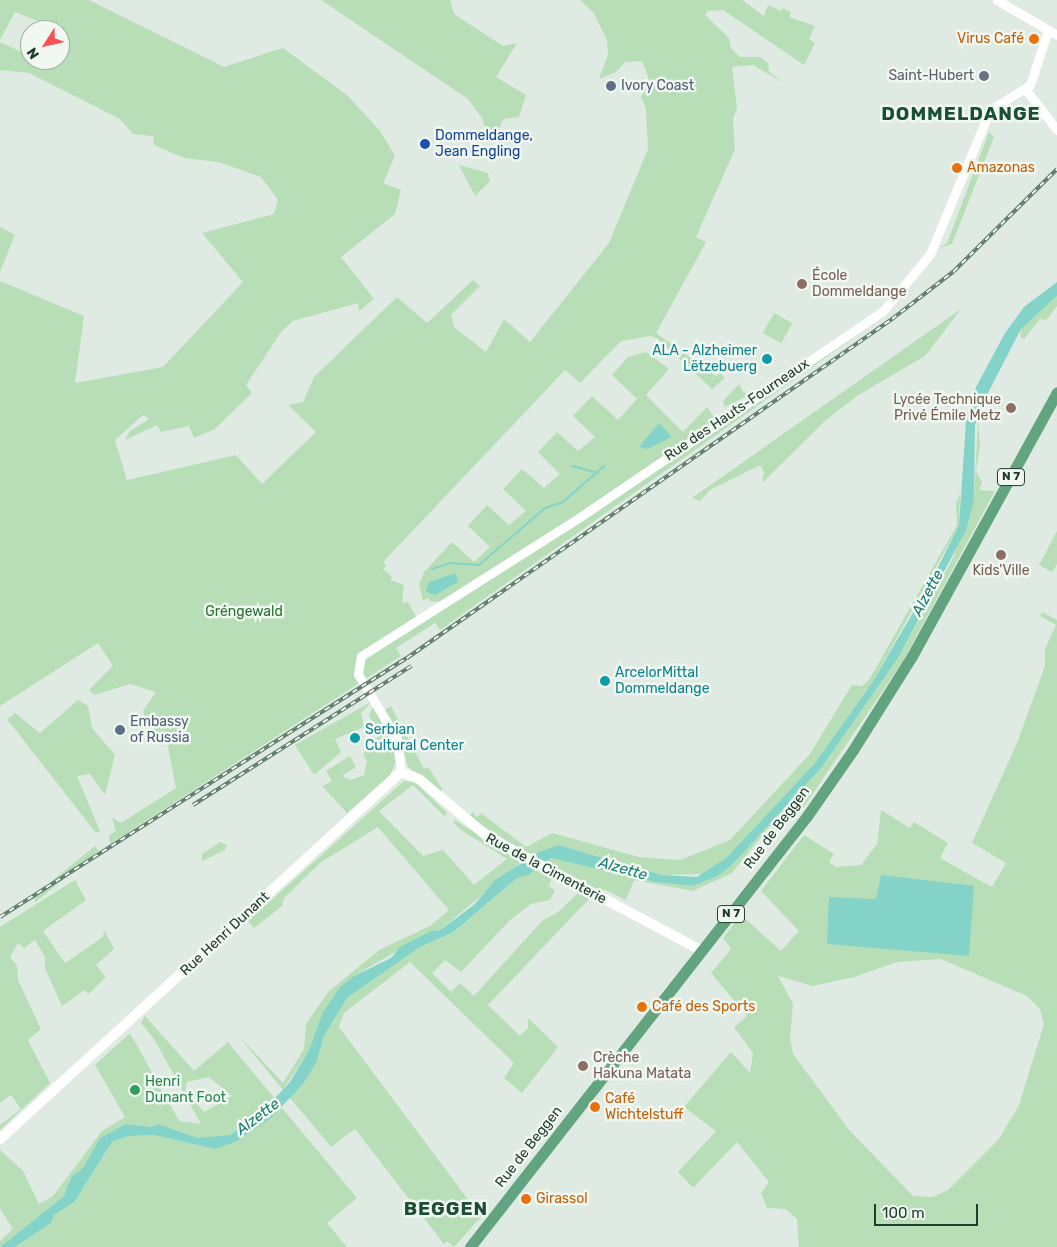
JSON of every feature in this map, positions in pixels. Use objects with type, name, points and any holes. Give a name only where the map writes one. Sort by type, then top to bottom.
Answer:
[{"type":"main road","name":"Rue de Beggen","points":[[470,1247],[807,816],[888,696],[1057,392]]},
{"type":"main road","name":"Rue de la Cimenterie","points":[[401,772],[419,779],[469,826],[558,876],[702,951]]},
{"type":"main road","name":"Rue Henri Dunant","points":[[0,1139],[401,772]]},
{"type":"street","points":[[997,0],[1057,35]]},
{"type":"street","points":[[1048,30],[1026,90],[1057,130]]},
{"type":"street","name":"Rue des Hauts-Fourneaux","points":[[401,772],[402,751],[362,682],[358,666],[368,649],[580,517],[883,311],[930,254],[990,110],[1026,90]]},
{"type":"green space","name":"Gréngewald","points":[[0,0],[89,0],[224,67],[283,48],[348,96],[380,131],[395,156],[383,183],[401,190],[395,214],[341,257],[374,299],[359,311],[358,303],[293,321],[281,332],[246,385],[252,393],[215,429],[194,438],[189,426],[161,432],[157,425],[125,440],[130,431],[149,419],[143,415],[115,440],[127,480],[236,455],[262,484],[316,432],[288,405],[303,402],[314,377],[397,297],[427,323],[473,280],[480,286],[451,315],[454,327],[486,352],[504,319],[530,342],[609,243],[648,149],[646,108],[641,97],[649,79],[642,61],[625,62],[616,72],[599,79],[608,55],[607,40],[593,12],[580,0],[742,0],[764,16],[768,5],[781,11],[782,8],[791,12],[789,17],[815,26],[809,39],[815,43],[804,65],[723,10],[707,11],[705,15],[729,38],[731,48],[740,57],[760,57],[768,63],[769,72],[784,83],[753,65],[732,67],[737,108],[733,119],[735,149],[696,237],[706,242],[656,333],[716,376],[720,373],[725,378],[712,389],[658,339],[650,336],[621,341],[580,383],[565,370],[383,562],[386,566],[383,569],[392,577],[390,580],[404,585],[402,603],[408,602],[417,619],[444,601],[431,602],[428,598],[423,601],[419,584],[424,572],[452,542],[474,562],[490,547],[468,526],[487,505],[509,525],[526,511],[503,489],[522,469],[544,488],[560,474],[538,452],[557,432],[578,451],[595,437],[573,416],[592,396],[618,420],[637,399],[612,375],[628,357],[646,352],[669,369],[646,395],[683,432],[707,407],[718,423],[883,311],[886,315],[440,630],[435,623],[396,648],[401,656],[110,844],[109,835],[116,831],[112,817],[121,823],[176,788],[166,736],[150,732],[143,711],[156,692],[130,684],[94,695],[89,690],[113,666],[98,643],[0,706],[0,281],[84,316],[75,383],[163,367],[243,282],[202,233],[274,214],[278,200],[261,177],[218,162],[184,158],[154,145],[153,136],[133,134],[120,119],[29,73],[0,70],[0,42],[20,51],[20,70],[70,70],[70,20],[35,20],[15,12],[0,40]]},
{"type":"green space","points":[[321,0],[450,0],[454,14],[503,46],[517,43],[496,77],[526,95],[519,117],[503,119],[494,141],[489,140],[482,118],[468,99]]},
{"type":"green space","points":[[989,132],[994,137],[952,244],[940,248],[947,243]]},
{"type":"green space","points":[[459,165],[488,173],[490,181],[475,196]]},
{"type":"green space","points":[[0,227],[15,235],[0,272]]},
{"type":"green space","points":[[1057,296],[1057,306],[1046,320],[1040,319],[1024,339],[1020,337],[1021,329]]},
{"type":"green space","points":[[961,309],[925,356],[857,396],[826,420],[762,483],[764,472],[760,465],[710,490],[700,501],[692,498]]},
{"type":"green space","points":[[774,313],[792,323],[781,343],[763,333]]},
{"type":"green space","points":[[739,384],[743,392],[751,394],[725,407],[723,401]]},
{"type":"green space","points":[[978,419],[980,444],[976,471],[982,482],[979,490],[995,491],[903,661],[801,811],[793,806],[778,816],[732,873],[693,891],[634,880],[626,900],[604,889],[602,893],[545,862],[551,858],[569,860],[655,882],[693,886],[718,876],[732,865],[822,767],[898,658],[953,558],[974,500]]},
{"type":"green space","points":[[960,494],[959,525],[872,683],[815,763],[726,858],[705,874],[662,875],[558,845],[532,856],[470,818],[472,812],[477,817],[481,813],[526,847],[552,833],[639,857],[680,860],[730,840],[810,754],[852,685],[862,686],[869,680],[957,525],[956,503]]},
{"type":"green space","points":[[1057,531],[1057,564],[1052,572],[1039,565]]},
{"type":"green space","points":[[1042,612],[1057,620],[1057,1247],[799,1247],[797,1219],[786,1209],[767,1208],[761,1193],[769,1182],[737,1142],[693,1188],[678,1172],[716,1131],[684,1107],[731,1052],[750,1073],[753,1053],[734,1027],[747,1016],[711,973],[731,949],[723,938],[741,915],[781,951],[799,931],[761,891],[804,835],[834,854],[829,862],[836,867],[861,865],[877,844],[881,810],[910,828],[914,822],[948,843],[940,858],[992,887],[1006,863],[972,843],[1017,743],[1045,666],[1045,649],[1056,625],[1040,616]],"holes":[[[881,876],[969,956],[829,898],[877,899]],[[941,959],[1027,996],[1040,1009],[1044,1024],[1019,1105],[999,1139],[948,1190],[933,1197],[913,1196],[850,1131],[793,1054],[790,1038],[793,1004],[778,976],[813,986],[854,977],[897,962]]]},
{"type":"green space","points":[[78,700],[88,706],[92,728],[115,755],[105,795],[90,774],[77,776],[100,831],[96,833],[7,719],[15,713],[40,733]]},
{"type":"green space","points":[[371,702],[361,713],[364,727],[335,739],[341,752],[314,775],[295,745]]},
{"type":"green space","points":[[391,706],[424,769],[428,767],[443,790],[437,793],[408,767],[400,738],[384,710]]},
{"type":"green space","points":[[373,707],[393,743],[386,747],[393,746],[396,762],[390,775],[347,813],[322,786],[332,781],[326,771],[350,756],[356,767],[342,776],[350,780],[364,775],[367,761],[363,754],[376,743],[378,733],[369,715]]},
{"type":"green space","points":[[404,781],[415,782],[447,813],[444,816],[413,785],[379,811],[423,856],[443,850],[474,885],[507,859],[464,832],[453,823],[455,820],[521,862],[439,931],[433,930],[354,976],[322,1014],[309,1050],[283,1090],[237,1034],[283,1083],[304,1049],[306,1024],[328,992],[379,950],[430,926],[449,910],[378,827],[320,863],[284,898],[282,906],[254,928],[248,921]]},
{"type":"green space","points":[[220,842],[227,845],[225,850],[202,861],[202,854]]},
{"type":"green space","points":[[95,846],[99,851],[36,902],[32,897]]},
{"type":"green space","points":[[535,870],[552,879],[548,886],[555,890],[550,900],[531,904],[510,920],[461,972],[445,960],[432,973],[451,992],[460,983],[474,996],[543,920],[557,913],[578,893],[589,899],[488,1005],[520,1036],[528,1028],[528,1018],[558,1047],[522,1093],[504,1078],[514,1063],[410,962],[344,1013],[339,1027],[481,1217],[454,1247],[447,1241],[444,1244],[355,1129],[331,1147],[290,1098],[317,1061],[324,1036],[347,998],[420,947],[455,932],[517,878]]},
{"type":"green space","points":[[75,880],[86,900],[43,931],[65,963],[103,937],[104,930],[114,949],[96,965],[106,977],[89,994],[85,990],[62,1006],[45,968],[45,957],[35,940],[24,948],[18,943],[10,957],[17,966],[18,980],[41,1029],[28,1040],[50,1083],[0,1130],[0,1125],[21,1109],[11,1095],[0,1103],[0,927]]},
{"type":"green space","points":[[145,1016],[194,1071],[228,1042],[275,1099],[230,1135],[217,1139],[198,1138],[158,1124],[151,1127],[126,1124],[100,1138],[83,1169],[71,1177],[64,1196],[0,1247],[0,1241],[13,1229],[0,1209],[0,1150],[23,1171],[39,1204],[53,1196],[102,1131],[125,1117],[95,1065],[130,1033],[179,1121],[201,1124],[154,1039],[141,1023]],"holes":[[[209,1077],[232,1096],[204,1112],[185,1090],[187,1082]]]},
{"type":"green space","points":[[282,1108],[357,1198],[327,1223],[347,1247],[15,1247],[51,1223],[54,1215],[84,1187],[112,1142],[129,1136],[154,1135],[215,1149]]},
{"type":"water","name":"Alzette","points":[[1057,282],[1057,296],[1021,329],[989,391],[975,425],[974,500],[966,530],[898,658],[822,767],[732,865],[718,876],[693,886],[655,882],[551,858],[528,875],[517,878],[454,932],[420,947],[347,998],[324,1036],[317,1061],[303,1084],[271,1118],[235,1142],[215,1149],[154,1135],[129,1136],[112,1142],[75,1201],[54,1215],[51,1223],[15,1247],[0,1247],[64,1196],[71,1177],[83,1168],[100,1138],[126,1124],[151,1127],[158,1124],[198,1138],[230,1135],[264,1110],[290,1082],[309,1050],[322,1014],[340,987],[354,976],[391,958],[400,947],[433,930],[439,931],[475,904],[494,881],[537,853],[558,845],[662,875],[697,877],[726,858],[815,763],[872,683],[929,585],[959,525],[966,421],[976,387],[1005,333],[1024,307]]},
{"type":"water","points":[[659,423],[672,437],[647,449],[639,447]]},
{"type":"water","points":[[456,573],[458,582],[435,595],[426,592],[429,582]]},
{"type":"water","points":[[881,875],[974,886],[969,956],[827,944],[829,897],[876,899]]},
{"type":"waterway","points":[[572,466],[598,473]]},
{"type":"waterway","points":[[432,569],[449,563],[479,565],[545,508],[563,502],[604,466]]},
{"type":"railway","points":[[0,917],[407,658],[892,319],[954,271],[1057,169]]},
{"type":"railway","points":[[193,805],[411,666]]},
{"type":"place","name":"Virus Café","points":[[1034,39]]},
{"type":"place","name":"Saint-Hubert","points":[[984,76]]},
{"type":"place","name":"Ivory Coast","points":[[611,86]]},
{"type":"place","name":"Dommeldange, Jean Engling","points":[[425,144]]},
{"type":"place","name":"Amazonas","points":[[957,168]]},
{"type":"place","name":"École Dommeldange","points":[[802,284]]},
{"type":"place","name":"ALA - Alzheimer Lëtzebuerg","points":[[767,359]]},
{"type":"place","name":"Lycée Technique Privé Émile Metz","points":[[1011,408]]},
{"type":"place","name":"Kids'Ville","points":[[1001,555]]},
{"type":"place","name":"ArcelorMittal Dommeldange","points":[[605,681]]},
{"type":"place","name":"Embassy of Russia","points":[[120,730]]},
{"type":"place","name":"Serbian Cultural Center","points":[[355,738]]},
{"type":"place","name":"Café des Sports","points":[[642,1007]]},
{"type":"place","name":"Crèche Hakuna Matata","points":[[583,1066]]},
{"type":"place","name":"Henri Dunant Foot","points":[[135,1090]]},
{"type":"place","name":"Café Wichtelstuff","points":[[595,1107]]},
{"type":"place","name":"Girassol","points":[[526,1199]]},
{"type":"district","name":"DOMMELDANGE","points":[[961,114]]},
{"type":"district","name":"BEGGEN","points":[[446,1209]]}]
